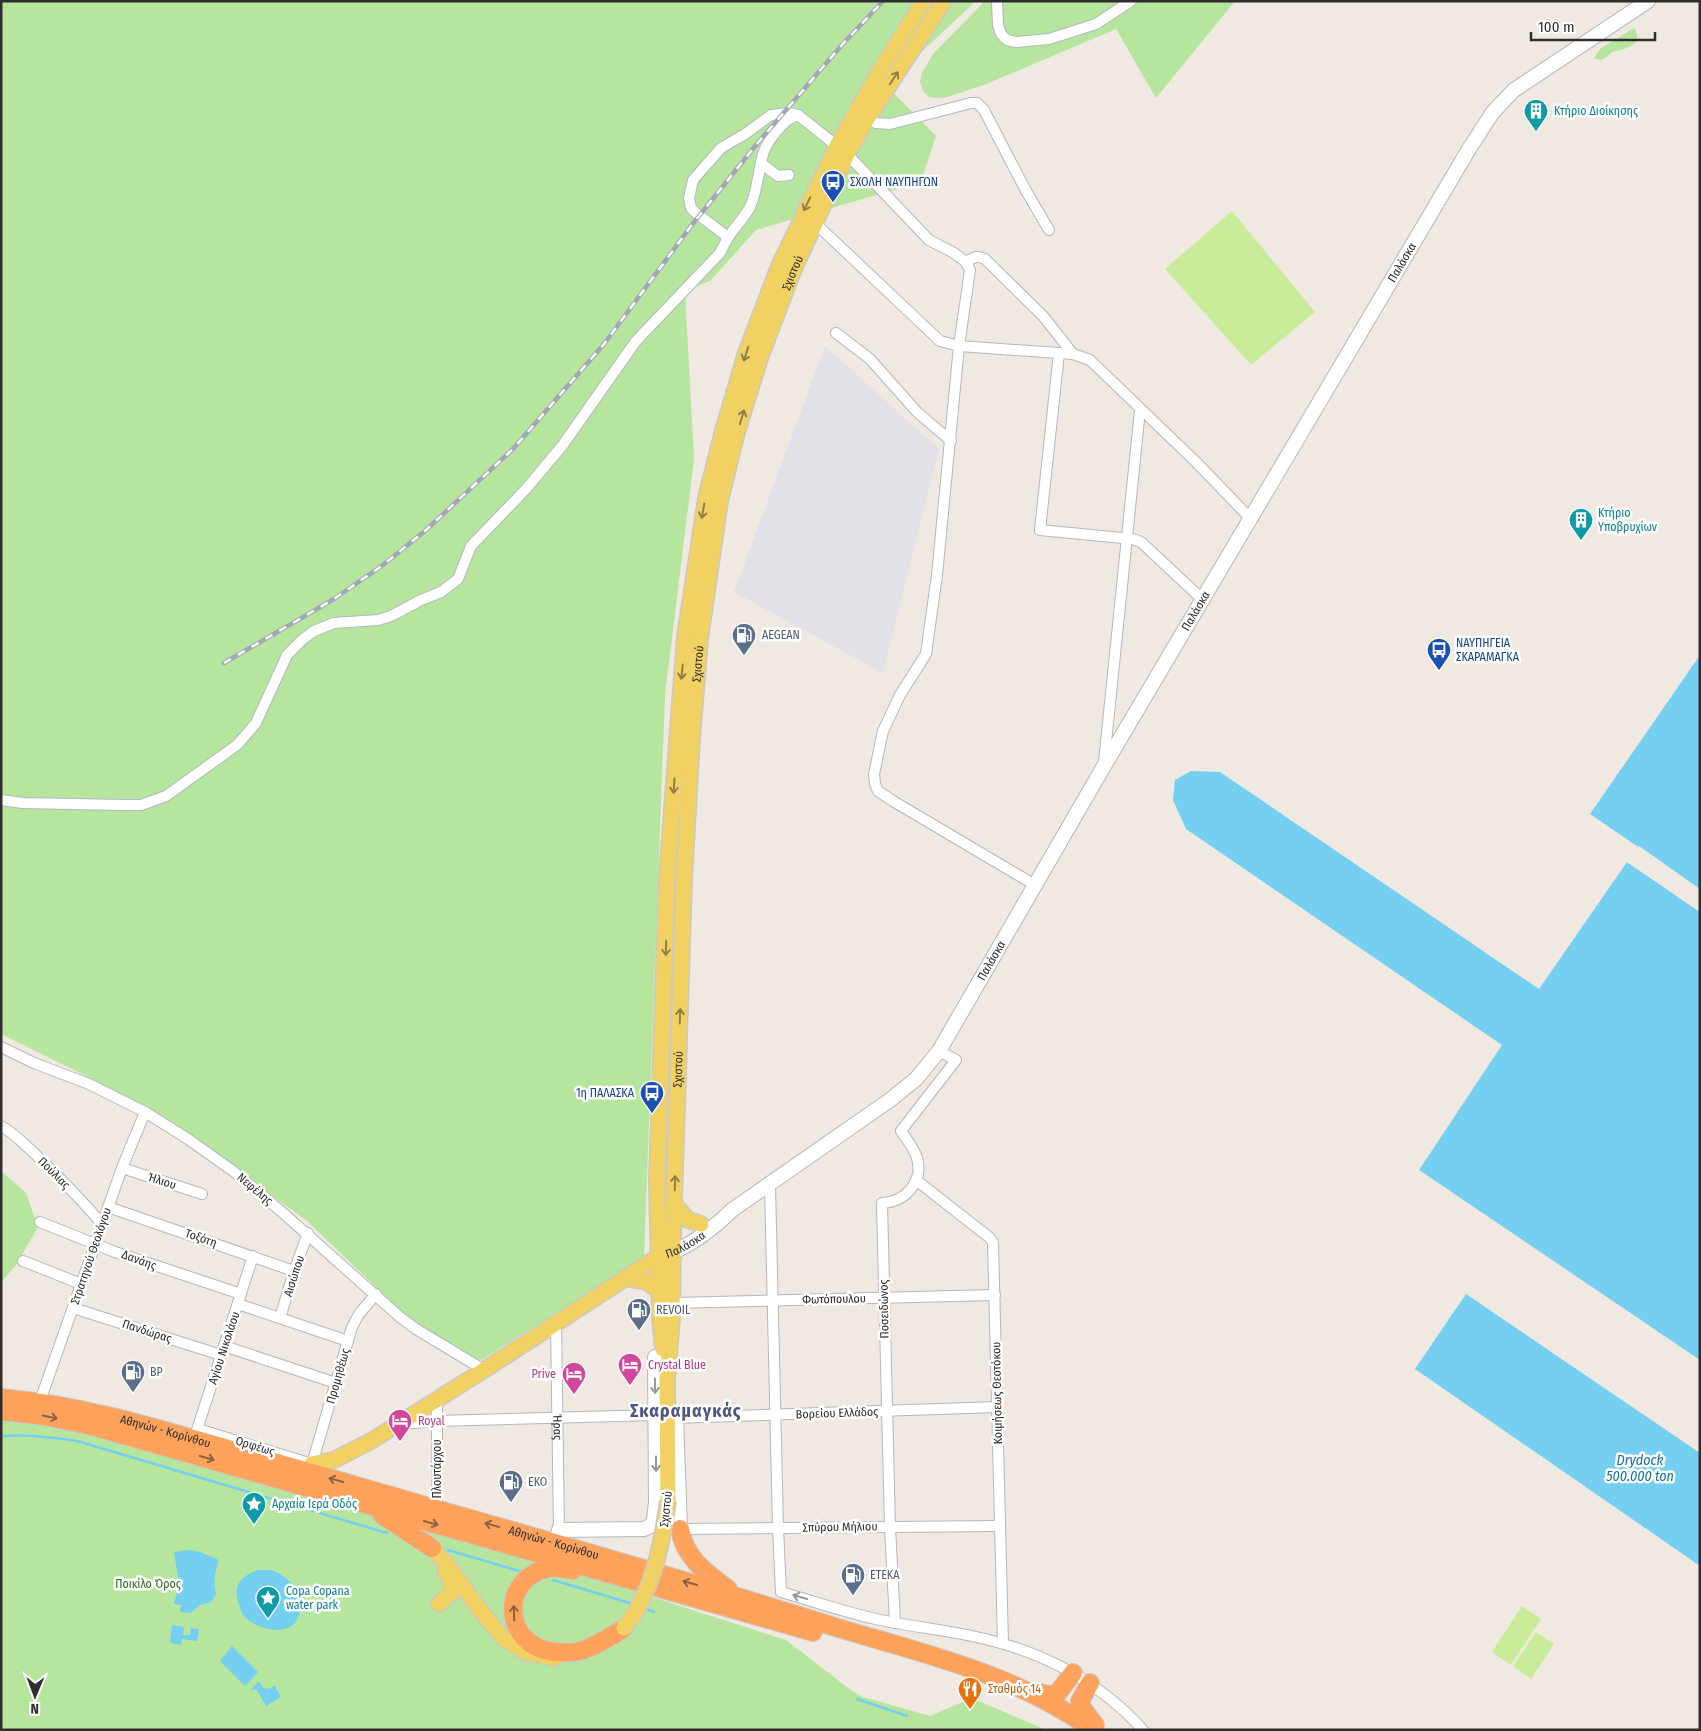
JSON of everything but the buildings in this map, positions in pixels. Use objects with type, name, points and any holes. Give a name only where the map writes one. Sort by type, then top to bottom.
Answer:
[{"type":"highway","name":"Αθηνών - Κορίνθου","points":[[1,1398],[40,1402],[196,1434],[242,1452],[437,1509],[557,1536],[737,1596],[939,1658],[1020,1689],[1066,1712],[1093,1730]]},
{"type":"highway","name":"Αθηνών - Κορίνθου","points":[[1,1411],[44,1416],[92,1426],[620,1576],[936,1669],[1015,1700],[1072,1730]]},
{"type":"highway","points":[[242,1452],[312,1464]]},
{"type":"highway","points":[[367,1505],[432,1548]]},
{"type":"highway","points":[[680,1529],[681,1540],[691,1557],[711,1576],[737,1596]]},
{"type":"highway","points":[[620,1576],[564,1568],[544,1570],[523,1583],[515,1598],[513,1610],[514,1622],[520,1633],[532,1645],[546,1651],[580,1651],[596,1645],[624,1629]]},
{"type":"highway","points":[[1020,1689],[1049,1695],[1058,1694],[1074,1673]]},
{"type":"highway","points":[[1090,1684],[1081,1696],[1080,1703],[1099,1730]]},
{"type":"main road","name":"Σχιστού","points":[[861,117],[882,67],[924,1]]},
{"type":"main road","name":"Σχιστού","points":[[668,1313],[659,1291],[657,1180],[667,877],[681,679],[698,540],[706,498],[724,426],[746,352],[760,311],[779,266],[861,117],[944,1]]},
{"type":"main road","name":"Σχιστού","points":[[482,1614],[511,1644],[534,1656],[571,1658],[588,1654],[608,1644],[624,1629],[640,1604],[663,1536],[668,1501],[668,1313],[675,1205],[684,878],[700,639],[720,501],[728,464],[754,377],[782,299],[815,222],[842,150]]},
{"type":"main road","points":[[675,1205],[688,1220],[701,1224]]},
{"type":"main road","points":[[312,1464],[334,1460],[348,1454],[437,1400],[658,1257]]},
{"type":"main road","points":[[625,1278],[647,1282],[659,1291]]},
{"type":"main road","points":[[655,1357],[668,1313]]},
{"type":"main road","points":[[668,1313],[676,1418]]},
{"type":"main road","points":[[432,1548],[452,1571],[482,1614]]},
{"type":"main road","points":[[432,1548],[446,1571],[452,1586],[450,1594],[439,1604],[456,1601],[482,1614]]},
{"type":"street","points":[[996,1],[998,25],[1001,34],[1007,40],[1016,42],[1049,39],[1096,24],[1131,1]]},
{"type":"street","name":"Παλάσκα","points":[[673,1248],[701,1224],[732,1210],[770,1185],[902,1091],[916,1079],[938,1051],[1202,599],[1469,149],[1494,112],[1514,90],[1648,1]]},
{"type":"street","points":[[861,117],[876,123],[890,124],[977,103],[984,110],[1048,230]]},
{"type":"street","points":[[728,237],[691,208],[689,198],[693,180],[721,148],[745,134],[771,115],[789,113],[798,115],[842,150],[929,240],[950,250],[966,262],[970,270],[959,346],[937,575],[926,654],[900,695],[883,731],[874,774],[875,784],[878,790],[893,801],[1035,885]]},
{"type":"street","points":[[1,800],[23,803],[125,806],[141,804],[161,798],[196,776],[237,745],[247,735],[260,716],[287,655],[303,639],[314,631],[334,623],[378,620],[391,616],[441,592],[458,579],[471,546],[526,489],[562,446],[631,347],[720,252],[728,237],[751,205],[762,164],[762,156],[779,128],[789,119],[798,115]]},
{"type":"street","points":[[762,164],[778,176],[789,175]]},
{"type":"street","points":[[815,222],[940,341],[959,346],[1073,354],[1090,360],[1197,463],[1251,519]]},
{"type":"street","points":[[966,262],[978,256],[985,259],[1043,316],[1073,354]]},
{"type":"street","points":[[836,333],[870,359],[917,412],[951,441]]},
{"type":"street","points":[[1059,353],[1040,530],[1141,542],[1202,599]]},
{"type":"street","points":[[1104,766],[1140,410]]},
{"type":"street","name":"Νεφέλης","points":[[1,1047],[34,1063],[89,1084],[145,1112],[188,1139],[233,1171],[308,1234],[401,1318],[484,1370]]},
{"type":"street","points":[[916,1180],[918,1170],[917,1158],[901,1131],[956,1060],[938,1051]]},
{"type":"street","name":"Στρατηγού Θεολόγου","points":[[40,1402],[122,1168],[145,1112]]},
{"type":"street","name":"Πούλιας","points":[[1,1126],[17,1137],[41,1160],[102,1224]]},
{"type":"street","name":"Ήλιου","points":[[122,1168],[202,1194]]},
{"type":"street","name":"Κοιμήσεως Θεοτόκου","points":[[916,1180],[992,1240],[1003,1643]]},
{"type":"street","name":"Ποσειδώνος","points":[[895,1623],[890,1527],[882,1203],[892,1202],[904,1196],[912,1188],[916,1180]]},
{"type":"street","points":[[770,1185],[778,1528],[782,1592],[874,1619],[1003,1643],[1030,1652],[1074,1673],[1108,1696],[1143,1730]]},
{"type":"street","name":"Τοξότη","points":[[108,1207],[294,1271]]},
{"type":"street","name":"Παλάσκα","points":[[658,1257],[721,1222],[732,1210]]},
{"type":"street","name":"Δανάης","points":[[40,1222],[115,1252],[168,1270],[280,1318],[348,1341]]},
{"type":"street","name":"Αισώπου","points":[[280,1318],[294,1271],[308,1234]]},
{"type":"street","name":"Αγίου Νικολάου","points":[[196,1434],[253,1256]]},
{"type":"street","points":[[23,1261],[81,1284]]},
{"type":"street","name":"Προμηθέως","points":[[312,1464],[348,1341],[359,1314],[376,1294]]},
{"type":"street","name":"Φωτόπουλου","points":[[668,1313],[773,1300],[994,1295]]},
{"type":"street","name":"Πανδώρας","points":[[73,1308],[336,1383]]},
{"type":"street","name":"Ήρας","points":[[556,1323],[558,1418],[557,1536]]},
{"type":"street","name":"Σχιστού","points":[[557,1536],[644,1529],[652,1526],[656,1502],[655,1357]]},
{"type":"street","name":"Πλουτάρχου","points":[[437,1400],[437,1509]]},
{"type":"street","name":"Βορείου Ελλάδος","points":[[676,1418],[997,1407]]},
{"type":"street","points":[[397,1424],[437,1421],[656,1415]]},
{"type":"street","name":"Σχιστού","points":[[676,1418],[680,1529]]},
{"type":"street","name":"Ορφέως","points":[[196,1434],[312,1464]]},
{"type":"street","name":"Σπύρου Μήλιου","points":[[680,1529],[1000,1526]]},
{"type":"shaded area","points":[[825,346],[939,449],[883,673],[734,592]]},
{"type":"green space","points":[[1,1],[976,1],[886,85],[936,136],[921,182],[756,230],[710,281],[685,291],[694,459],[665,695],[644,1258],[483,1359],[479,1360],[458,1349],[406,1316],[306,1220],[190,1137],[88,1077],[1,1034]]},
{"type":"green space","points":[[985,1],[1235,1],[1156,98],[1116,29],[984,85],[947,97],[929,97],[923,91],[920,82],[922,73],[933,54]]},
{"type":"green space","points":[[1634,28],[1637,38],[1632,45],[1612,52],[1601,60],[1594,58],[1600,49]]},
{"type":"green space","points":[[1232,211],[1315,312],[1251,365],[1165,269]]},
{"type":"green space","points":[[1,1171],[26,1193],[38,1227],[16,1265],[1,1282]]},
{"type":"green space","name":"Ποικίλο Όρος","points":[[1,1419],[260,1452],[531,1558],[786,1640],[852,1691],[863,1697],[930,1716],[972,1698],[1046,1730],[1,1730]]},
{"type":"green space","points":[[1522,1606],[1541,1619],[1511,1665],[1492,1652]]},
{"type":"green space","points":[[1536,1632],[1554,1644],[1531,1679],[1513,1666]]},
{"type":"water","points":[[1698,658],[1700,659],[1700,889],[1590,814]]},
{"type":"water","points":[[1191,771],[1220,772],[1539,989],[1627,862],[1700,912],[1700,1360],[1419,1170],[1502,1045],[1186,829],[1173,800],[1175,780]]},
{"type":"water","name":"Drydock 500.000 ton","points":[[1466,1294],[1700,1453],[1700,1566],[1415,1369]]},
{"type":"water","points":[[188,1550],[200,1552],[219,1560],[215,1577],[216,1594],[211,1602],[200,1605],[191,1613],[180,1612],[181,1605],[174,1604],[179,1584],[174,1552]]},
{"type":"water","points":[[258,1570],[270,1570],[282,1575],[292,1584],[300,1596],[301,1610],[297,1620],[286,1629],[270,1629],[254,1624],[241,1611],[237,1597],[237,1586],[243,1578]]},
{"type":"water","points":[[172,1625],[184,1627],[183,1635],[190,1635],[191,1628],[199,1629],[197,1641],[182,1639],[181,1645],[170,1643]]},
{"type":"water","points":[[232,1646],[258,1672],[245,1686],[220,1661]]},
{"type":"water","points":[[258,1682],[267,1689],[275,1686],[281,1697],[266,1706],[256,1689],[251,1689]]},
{"type":"pier","points":[[1639,846],[1700,889],[1700,891],[1637,848]]},
{"type":"pier","points":[[1629,860],[1700,909],[1700,912],[1627,862]]},
{"type":"waterway","points":[[1,1436],[39,1436],[77,1441],[387,1533]]},
{"type":"waterway","points":[[448,1550],[526,1573]]},
{"type":"waterway","points":[[553,1580],[633,1604]]},
{"type":"waterway","points":[[643,1608],[654,1612]]},
{"type":"waterway","points":[[857,1699],[907,1716]]},
{"type":"railway","points":[[224,663],[334,599],[383,565],[426,530],[513,449],[604,344],[691,226],[756,145],[841,46],[883,1]]},
{"type":"place","name":"Κτήριο Διοίκησης","points":[[1536,132]]},
{"type":"place","name":"ΣΧΟΛΗ ΝΑΥΠΗΓΩΝ","points":[[833,203]]},
{"type":"place","name":"Κτήριο Υποβρυχίων","points":[[1581,541]]},
{"type":"place","name":"AEGEAN","points":[[744,656]]},
{"type":"place","name":"ΝΑΥΠΗΓΕΙΑ ΣΚΑΡΑΜΑΓΚΑ","points":[[1439,671]]},
{"type":"place","name":"1η ΠΑΛΑΣΚΑ","points":[[652,1114]]},
{"type":"place","name":"REVOIL","points":[[639,1331]]},
{"type":"place","name":"Crystal Blue","points":[[630,1386]]},
{"type":"place","name":"BP","points":[[133,1393]]},
{"type":"place","name":"Prive","points":[[574,1395]]},
{"type":"place","name":"Royal","points":[[400,1442]]},
{"type":"place","name":"EKO","points":[[511,1503]]},
{"type":"place","name":"Αρχαία Ιερά Οδός","points":[[254,1525]]},
{"type":"place","name":"ETEKA","points":[[853,1596]]},
{"type":"place","name":"Copa Copana water park","points":[[268,1619]]},
{"type":"place","name":"Σταθμός 14","points":[[970,1710]]},
{"type":"district","name":"Σκαραμαγκάς","points":[[686,1411]]}]
